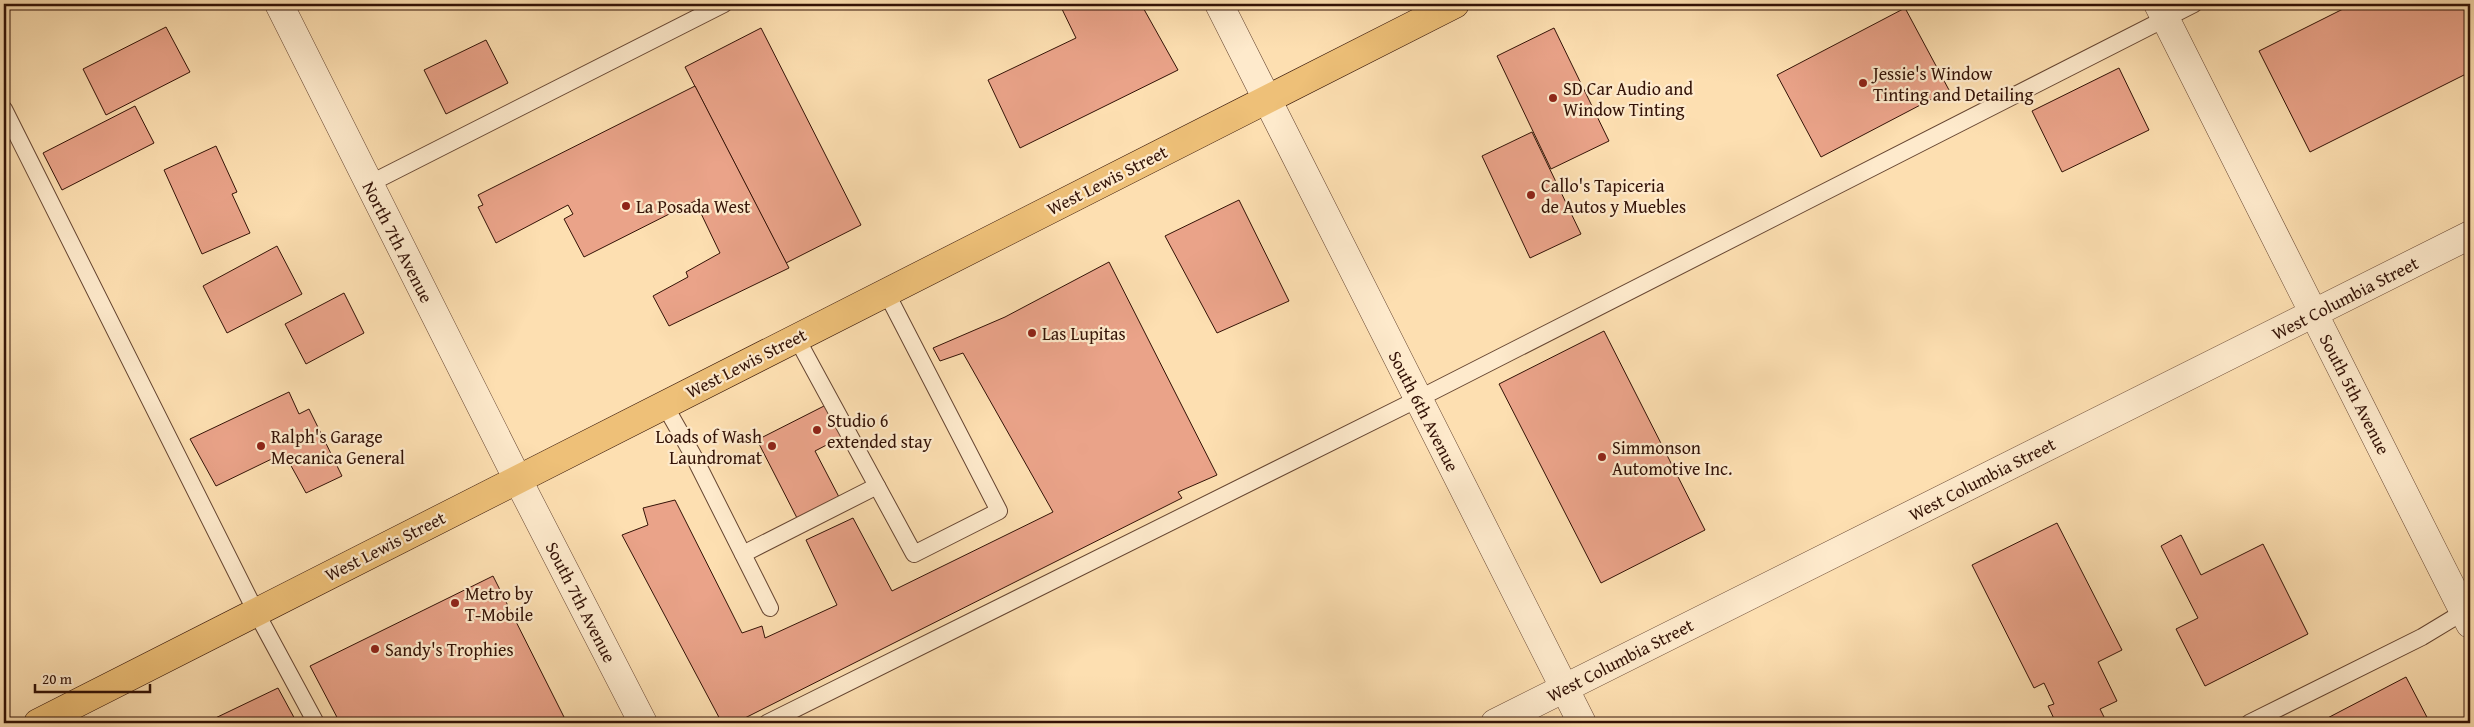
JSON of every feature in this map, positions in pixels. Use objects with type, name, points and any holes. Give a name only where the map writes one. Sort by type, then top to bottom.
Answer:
[{"type":"main road","name":"West Lewis Street","points":[[38,723],[1455,4]]},
{"type":"street","name":"North 7th Avenue","points":[[279,4],[518,480]]},
{"type":"street","name":"South 6th Avenue","points":[[1219,4],[1582,723]]},
{"type":"street","name":"South 5th Avenue","points":[[2161,11],[2468,615]]},
{"type":"street","name":"West Columbia Street","points":[[1495,723],[2470,235]]},
{"type":"street","name":"South 7th Avenue","points":[[518,480],[643,723]]},
{"type":"lane","points":[[369,184],[724,4]]},
{"type":"lane","points":[[767,723],[1418,399],[2161,11],[2194,4]]},
{"type":"lane","points":[[4,109],[256,612],[316,723]]},
{"type":"lane","points":[[796,337],[914,554],[999,511],[886,292]]},
{"type":"lane","points":[[664,404],[694,457],[770,608]]},
{"type":"lane","points":[[742,554],[877,486]]},
{"type":"lane","points":[[2249,723],[2468,615]]},
{"type":"building","points":[[1141,4],[1178,70],[1020,148],[988,80],[1076,38],[1060,5]]},
{"type":"building","points":[[2353,4],[2470,4],[2470,72],[2310,152],[2259,51]]},
{"type":"building","name":"Jessie's Window Tinting and Detailing","points":[[1905,8],[1949,90],[1821,157],[1777,75]]},
{"type":"building","points":[[166,27],[190,72],[106,115],[83,69]]},
{"type":"building","points":[[761,28],[861,225],[786,263],[685,67]]},
{"type":"building","name":"SD Car Audio and Window Tinting","points":[[1554,28],[1609,141],[1551,169],[1497,56]]},
{"type":"building","points":[[486,40],[508,83],[446,114],[424,70]]},
{"type":"building","points":[[2119,68],[2149,130],[2062,172],[2032,111]]},
{"type":"building","name":"La Posada West","points":[[695,86],[789,268],[669,326],[653,296],[688,277],[686,272],[720,253],[695,201],[584,257],[564,219],[573,214],[568,205],[496,243],[478,207],[483,205],[478,195]]},
{"type":"building","points":[[135,106],[154,143],[62,190],[43,153]]},
{"type":"building","name":"Callo's Tapiceria de Autos y Muebles","points":[[1532,132],[1581,234],[1530,258],[1482,156]]},
{"type":"building","points":[[216,146],[237,192],[232,194],[250,233],[202,254],[164,170]]},
{"type":"building","points":[[1239,200],[1289,301],[1217,333],[1165,236]]},
{"type":"building","points":[[277,246],[302,294],[227,333],[203,286]]},
{"type":"building","points":[[1109,262],[1217,475],[1178,492],[1182,498],[735,723],[722,723],[622,535],[648,525],[643,508],[675,500],[742,633],[762,626],[765,638],[837,605],[806,540],[853,518],[892,591],[1053,512],[963,353],[940,361],[933,348],[1005,317]]},
{"type":"building","points":[[344,293],[364,333],[306,364],[285,324]]},
{"type":"building","name":"Simmonson Automotive Inc.","points":[[1604,331],[1705,530],[1601,583],[1499,384]]},
{"type":"building","name":"Ralph's Garage Mecanica General","points":[[289,392],[299,414],[309,409],[342,476],[306,493],[284,453],[216,486],[190,439]]},
{"type":"building","points":[[826,405],[842,437],[815,451],[839,497],[797,518],[757,440]]},
{"type":"building","points":[[2057,523],[2122,650],[2098,662],[2117,701],[2100,709],[2107,723],[2056,723],[2048,706],[2054,704],[2044,683],[2034,688],[1972,565]]},
{"type":"building","points":[[2181,535],[2201,575],[2263,544],[2308,634],[2205,686],[2176,629],[2198,618],[2161,546]]},
{"type":"building","points":[[493,576],[567,723],[340,723],[310,666]]},
{"type":"building","points":[[2406,677],[2430,723],[2318,723]]},
{"type":"building","points":[[278,688],[297,723],[205,723]]},
{"type":"place","name":"Jessie's Window Tinting and Detailing","points":[[1863,83]]},
{"type":"place","name":"SD Car Audio and Window Tinting","points":[[1553,98]]},
{"type":"place","name":"Callo's Tapiceria de Autos y Muebles","points":[[1531,195]]},
{"type":"place","name":"La Posada West","points":[[626,206]]},
{"type":"place","name":"Las Lupitas","points":[[1032,333]]},
{"type":"place","name":"Studio 6 extended stay","points":[[817,430]]},
{"type":"place","name":"Ralph's Garage Mecanica General","points":[[261,446]]},
{"type":"place","name":"Loads of Wash Laundromat","points":[[772,446]]},
{"type":"place","name":"Simmonson Automotive Inc.","points":[[1602,457]]},
{"type":"place","name":"Metro by T-Mobile","points":[[455,603]]},
{"type":"place","name":"Sandy's Trophies","points":[[375,649]]}]
